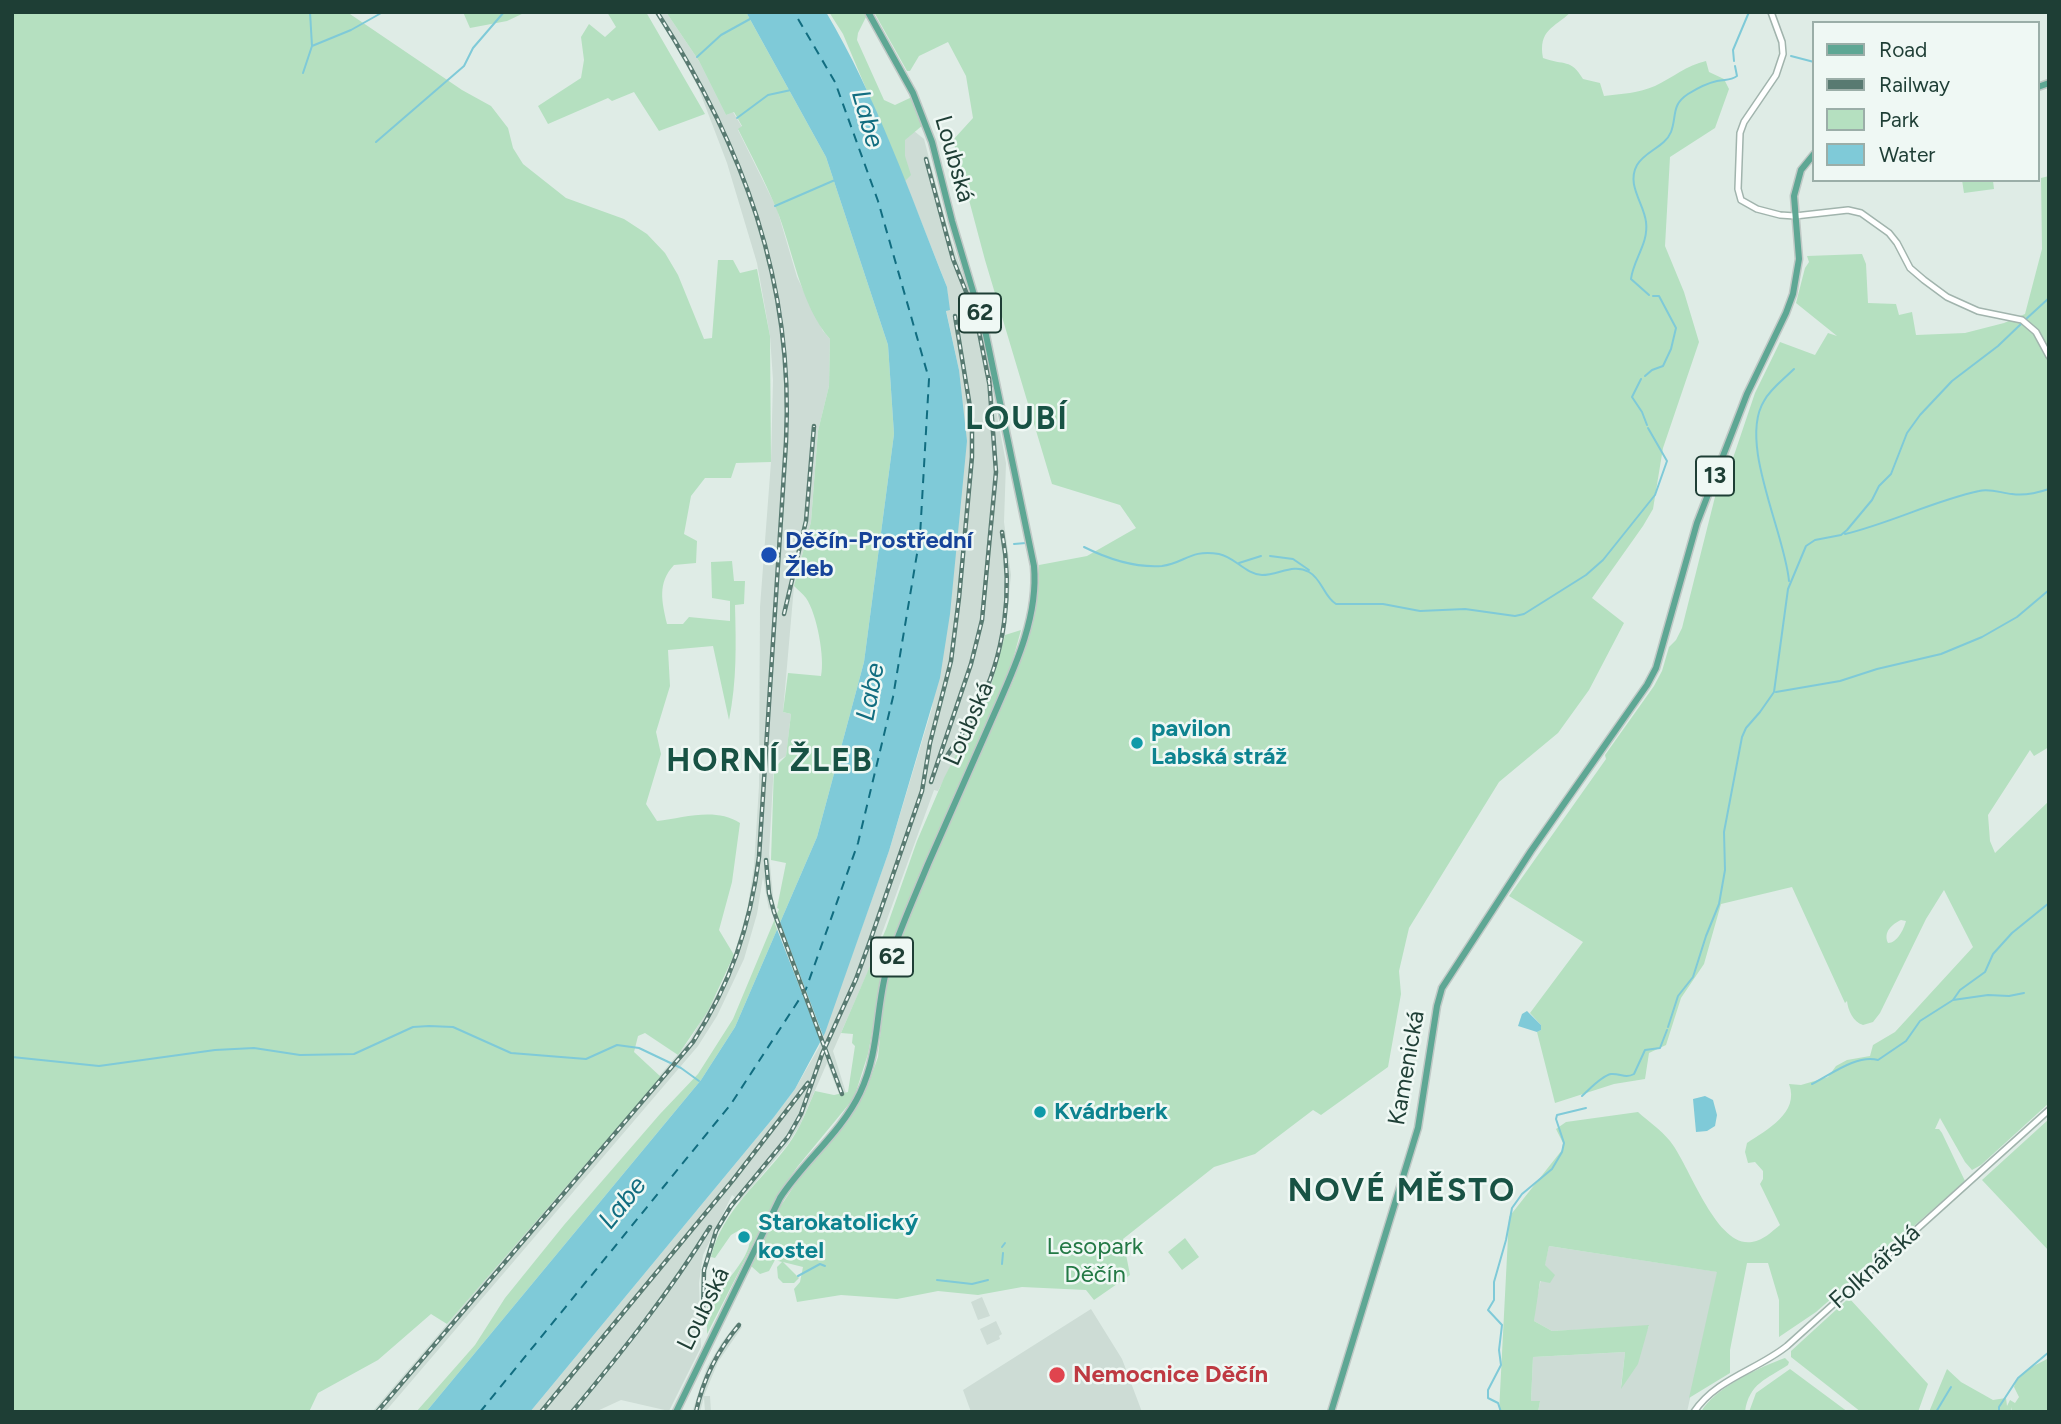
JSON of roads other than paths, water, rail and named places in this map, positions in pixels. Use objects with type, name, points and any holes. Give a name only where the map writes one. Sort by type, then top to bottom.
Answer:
[{"type":"main road","name":"Loubská","points":[[676,1412],[780,1198],[800,1170],[841,1124],[864,1085],[874,1056],[887,969],[914,897],[1012,674],[1034,594],[1034,565],[986,335],[932,142],[913,93],[868,12]]},
{"type":"main road","name":"13","points":[[1795,216],[1794,196],[1798,177],[1812,156]]},
{"type":"main road","name":"Kamenická","points":[[1331,1412],[1418,1128],[1441,988],[1501,895],[1647,685],[1660,657],[1697,523],[1747,394],[1793,294],[1799,260],[1795,216]]},
{"type":"street","points":[[1771,12],[1783,42],[1783,54],[1776,75],[1744,122],[1740,133],[1738,190],[1741,200],[1748,206],[1780,215],[1849,210],[1861,213],[1889,233],[1910,268],[1924,280],[1947,297],[1978,311],[2022,320],[2036,332],[2049,356]]},
{"type":"street","name":"Folknářská","points":[[1694,1412],[1720,1385],[1768,1360],[1787,1346],[2049,1110]]},
{"type":"water","name":"Labe","points":[[746,12],[826,12],[877,112],[947,287],[950,310],[946,311],[959,370],[967,441],[950,614],[940,678],[889,851],[825,1033],[795,1089],[530,1412],[426,1412],[701,1080],[735,1027],[817,837],[864,662],[894,434],[888,345],[826,157]]},
{"type":"water","points":[[1527,1011],[1541,1025],[1541,1030],[1537,1032],[1518,1026],[1522,1014]]},
{"type":"water","points":[[1705,1096],[1713,1100],[1717,1115],[1715,1126],[1707,1131],[1696,1132],[1693,1099]]},
{"type":"waterway","points":[[303,73],[312,46],[310,12]]},
{"type":"waterway","points":[[312,46],[351,30],[383,12]]},
{"type":"waterway","points":[[376,142],[464,66],[473,48],[504,12]]},
{"type":"waterway","points":[[1734,61],[1733,50],[1749,12]]},
{"type":"waterway","points":[[697,57],[721,35],[750,19]]},
{"type":"waterway","points":[[1791,56],[1812,61]]},
{"type":"waterway","points":[[1649,295],[1631,279],[1646,230],[1645,215],[1634,187],[1634,172],[1641,160],[1668,137],[1679,102],[1706,85],[1734,78],[1737,76],[1735,66]]},
{"type":"waterway","points":[[737,118],[768,95],[791,90]]},
{"type":"waterway","points":[[775,206],[835,180]]},
{"type":"waterway","points":[[1645,376],[1663,366],[1676,328],[1659,296],[1653,296]]},
{"type":"waterway","points":[[2025,320],[2049,298]]},
{"type":"waterway","points":[[1668,1027],[1678,996],[1693,977],[1719,904],[1725,870],[1724,832],[1742,737],[1774,692],[1788,589],[1806,546],[1815,540],[1841,535],[1847,530],[1891,474],[1907,433],[1920,415],[1952,381],[1998,346],[2022,323]]},
{"type":"waterway","points":[[1789,581],[1759,464],[1756,440],[1757,419],[1764,401],[1773,388],[1794,369]]},
{"type":"waterway","points":[[1641,379],[1632,397],[1647,425]]},
{"type":"waterway","points":[[1084,547],[1112,559],[1141,566],[1162,566],[1201,553],[1209,553],[1230,558],[1256,574],[1303,570],[1313,575],[1336,604],[1383,604],[1420,611],[1465,609],[1515,616],[1524,614],[1586,575],[1603,560],[1655,495],[1667,461],[1648,428]]},
{"type":"waterway","points":[[1845,534],[1983,490],[2021,495],[2049,489]]},
{"type":"waterway","points":[[1014,544],[1026,543]]},
{"type":"waterway","points":[[1239,563],[1261,556]]},
{"type":"waterway","points":[[1270,556],[1293,559],[1309,570]]},
{"type":"waterway","points":[[1776,692],[1840,681],[1941,654],[1982,637],[2017,617],[2049,590]]},
{"type":"waterway","points":[[1812,1084],[1861,1060],[1878,1060],[1906,1041],[1920,1021],[1953,1000],[1960,990],[1985,972],[1993,954],[2012,933],[2049,903]]},
{"type":"waterway","points":[[1953,1000],[2024,993]]},
{"type":"waterway","points":[[12,1057],[99,1066],[215,1050],[254,1048],[300,1055],[354,1054],[413,1027],[429,1026],[453,1027],[511,1053],[586,1059],[617,1045],[639,1048],[681,1068],[699,1081]]},
{"type":"waterway","points":[[1582,1096],[1607,1075],[1634,1074],[1645,1050],[1660,1048],[1667,1030]]},
{"type":"waterway","points":[[1501,1412],[1498,1403],[1488,1398],[1488,1390],[1501,1365],[1499,1350],[1502,1325],[1488,1310],[1494,1300],[1494,1282],[1512,1208],[1522,1194],[1552,1169],[1562,1152],[1564,1143],[1557,1115],[1586,1108]]},
{"type":"waterway","points":[[1002,1247],[1005,1243]]},
{"type":"waterway","points":[[1002,1264],[1003,1253]]},
{"type":"waterway","points":[[798,1276],[820,1264],[825,1266]]},
{"type":"waterway","points":[[937,1280],[972,1284],[988,1280]]},
{"type":"waterway","points":[[1999,1412],[1999,1407],[2018,1378],[2049,1352]]},
{"type":"waterway","points":[[1936,1412],[1951,1387]]},
{"type":"railway","points":[[377,1412],[693,1042],[728,976],[750,907],[759,857],[786,442],[786,383],[781,326],[757,217],[738,164],[688,62],[657,12]]},
{"type":"railway","points":[[926,159],[953,259],[976,317],[990,387]]},
{"type":"railway","points":[[703,1312],[704,1270],[716,1231],[731,1206],[788,1137],[801,1114],[822,1054],[856,979],[922,791],[930,743],[951,661],[972,457],[972,419],[955,316]]},
{"type":"railway","points":[[931,782],[971,664],[982,620],[996,472],[989,378]]},
{"type":"railway","points":[[784,614],[806,521],[814,426]]},
{"type":"railway","points":[[945,759],[977,709],[987,688],[1000,645],[1007,577],[1002,532]]},
{"type":"railway","points":[[766,860],[774,912],[842,1094]]},
{"type":"railway","points":[[541,1412],[733,1180],[808,1083]]},
{"type":"railway","points":[[572,1412],[644,1322],[710,1227]]},
{"type":"railway","points":[[696,1412],[712,1366],[739,1325]]},
{"type":"place","name":"Děčín-Prostřední Žleb","points":[[769,555]]},
{"type":"place","name":"pavilon Labská stráž","points":[[1137,743]]},
{"type":"place","name":"Kvádrberk","points":[[1040,1112]]},
{"type":"place","name":"Starokatolický kostel","points":[[744,1237]]},
{"type":"place","name":"Nemocnice Děčín","points":[[1057,1375]]},
{"type":"district","name":"LOUBÍ","points":[[1017,420]]},
{"type":"district","name":"HORNÍ ŽLEB","points":[[770,762]]},
{"type":"district","name":"NOVÉ MĚSTO","points":[[1402,1192]]},
{"type":"park label","name":"Lesopark Děčín","points":[[1095,1261]]}]
